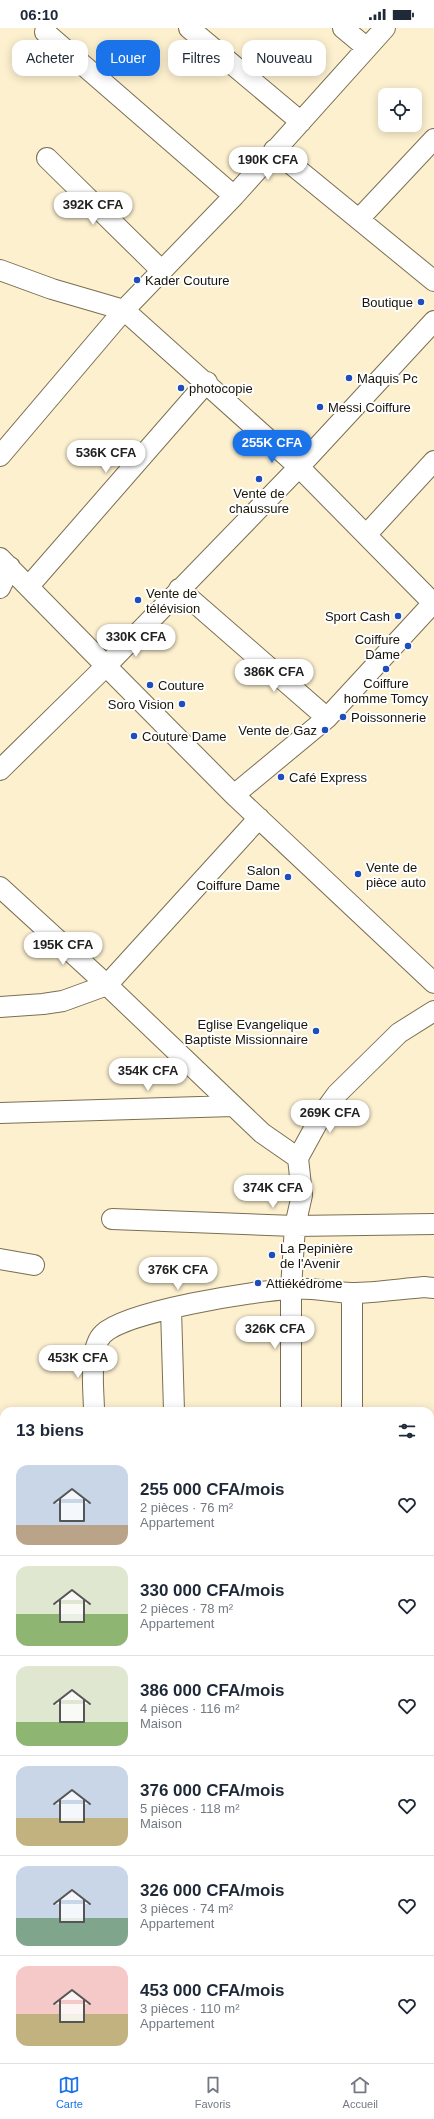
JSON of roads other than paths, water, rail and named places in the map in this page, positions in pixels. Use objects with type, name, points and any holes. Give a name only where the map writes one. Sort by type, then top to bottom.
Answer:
[{"type":"street","points":[[189,28],[301,122]]},
{"type":"street","points":[[343,28],[367,48]]},
{"type":"street","points":[[0,456],[124,310],[234,196],[274,150],[386,28]]},
{"type":"street","points":[[45,32],[234,196]]},
{"type":"street","points":[[359,219],[434,139]]},
{"type":"street","points":[[274,150],[434,281]]},
{"type":"street","points":[[47,158],[162,271]]},
{"type":"street","points":[[0,270],[52,289],[124,310],[207,382],[299,467],[434,602],[327,718],[234,795]]},
{"type":"street","points":[[0,770],[106,666],[179,589],[299,467],[434,321]]},
{"type":"street","points":[[29,586],[207,382]]},
{"type":"street","points":[[366,535],[434,461]]},
{"type":"street","points":[[5,562],[234,795],[434,983]]},
{"type":"street","points":[[0,588],[5,562]]},
{"type":"street","points":[[179,589],[327,718]]},
{"type":"street","points":[[0,1007],[63,1001],[108,985],[259,818]]},
{"type":"street","points":[[0,887],[108,985],[262,1133],[298,1158]]},
{"type":"street","points":[[291,1407],[291,1289],[295,1226],[302,1195],[298,1158],[321,1116],[337,1094],[399,1033],[434,1011]]},
{"type":"street","points":[[0,1113],[233,1106]]},
{"type":"street","points":[[112,1219],[295,1226],[434,1224]]},
{"type":"street","points":[[0,1259],[34,1265]]},
{"type":"street","points":[[94,1407],[94,1348],[102,1335],[117,1325],[171,1309],[234,1297],[291,1289],[352,1293],[424,1287],[434,1288]]},
{"type":"street","points":[[352,1293],[352,1407]]},
{"type":"street","points":[[171,1309],[174,1407]]},
{"type":"place","name":"Kader Couture","points":[[137,280]]},
{"type":"place","name":"Boutique","points":[[421,302]]},
{"type":"place","name":"Maquis Pc","points":[[349,378]]},
{"type":"place","name":"photocopie","points":[[181,388]]},
{"type":"place","name":"Messi Coiffure","points":[[320,407]]},
{"type":"place","name":"Vente de chaussure","points":[[259,479]]},
{"type":"place","name":"Vente de télévision","points":[[138,600]]},
{"type":"place","name":"Sport Cash","points":[[398,616]]},
{"type":"place","name":"Coiffure Dame","points":[[408,646]]},
{"type":"place","name":"Coiffure homme Tomcy","points":[[386,669]]},
{"type":"place","name":"Couture","points":[[150,685]]},
{"type":"place","name":"Soro Vision","points":[[182,704]]},
{"type":"place","name":"Poissonnerie","points":[[343,717]]},
{"type":"place","name":"Vente de Gaz","points":[[325,730]]},
{"type":"place","name":"Couture Dame","points":[[134,736]]},
{"type":"place","name":"Café Express","points":[[281,777]]},
{"type":"place","name":"Vente de pièce auto","points":[[358,874]]},
{"type":"place","name":"Salon Coiffure Dame","points":[[288,877]]},
{"type":"place","name":"Eglise Evangelique Baptiste Missionnaire","points":[[316,1031]]},
{"type":"place","name":"La Pepinière de l'Avenir","points":[[272,1255]]},
{"type":"place","name":"Attiékédrome","points":[[258,1283]]}]
